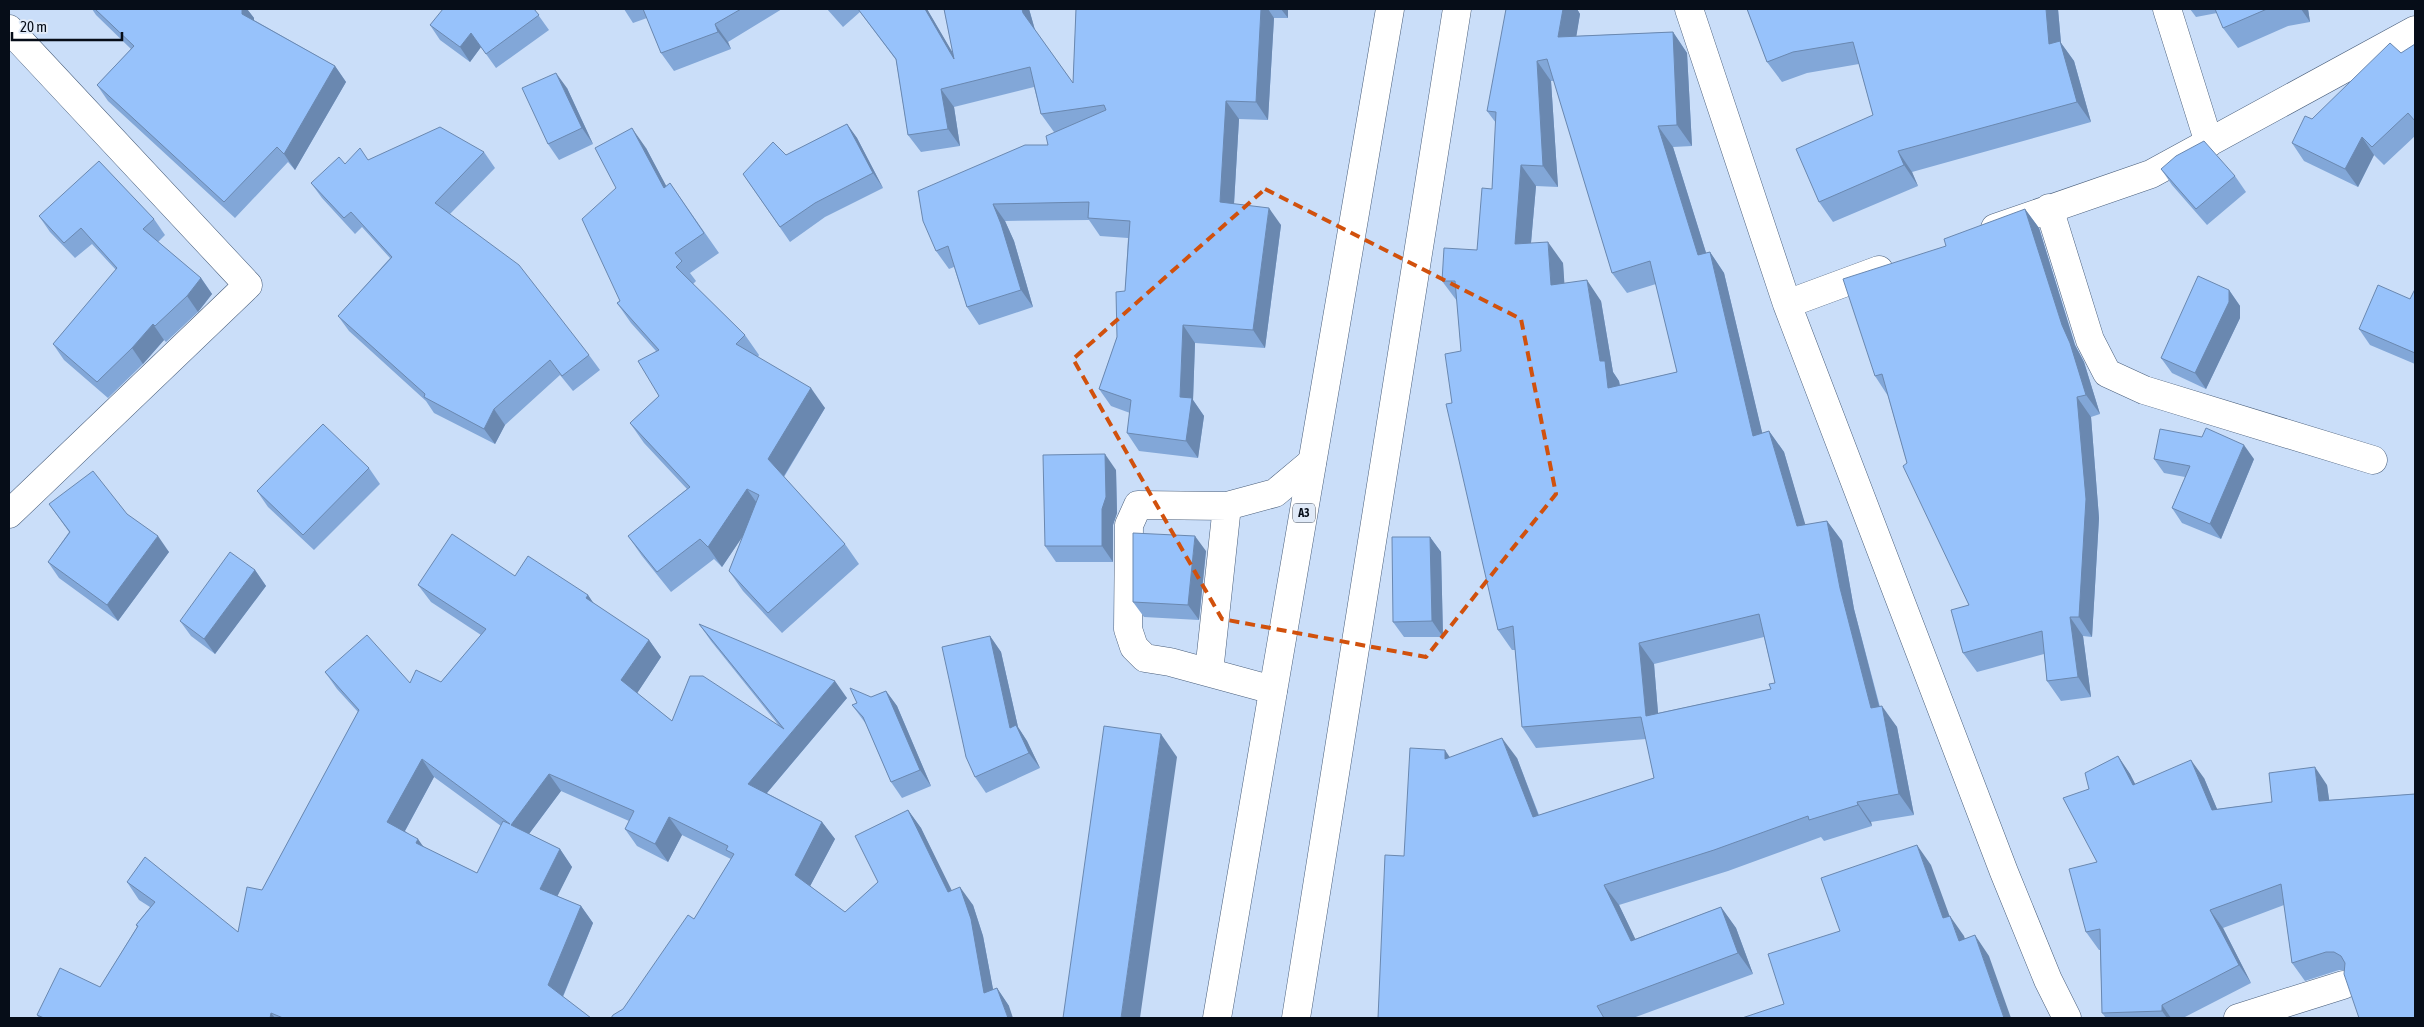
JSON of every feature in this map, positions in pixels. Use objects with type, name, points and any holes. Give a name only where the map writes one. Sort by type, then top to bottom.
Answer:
[{"type":"main road","name":"A3","points":[[1217,1018],[1390,9]]},
{"type":"main road","points":[[1296,1018],[1457,9]]},
{"type":"main road","points":[[1689,9],[1787,304],[2004,872],[2048,980],[2067,1018]]},
{"type":"main road","points":[[2167,9],[2209,143]]},
{"type":"main road","points":[[9,29],[248,284],[9,514]]},
{"type":"main road","points":[[1974,236],[2049,208],[2151,174],[2415,30]]},
{"type":"main road","points":[[2049,208],[2090,340],[2107,373],[2144,390],[2372,460]]},
{"type":"main road","points":[[1787,304],[1899,263]]},
{"type":"main road","points":[[1274,690],[1209,672],[1144,658],[1134,647],[1128,629],[1129,525],[1138,505],[1227,506],[1274,493],[1312,462]]},
{"type":"main road","points":[[1209,672],[1227,506]]},
{"type":"main road","points":[[2238,1018],[2343,985]]},
{"type":"highlighted area","points":[[1265,189],[1521,319],[1556,494],[1426,657],[1222,619],[1073,359]]},
{"type":"building","points":[[95,9],[242,9],[242,14],[335,66],[284,154],[277,147],[224,202],[97,85],[134,46]]},
{"type":"building","points":[[443,9],[534,9],[539,15],[486,54],[471,33],[460,47],[430,25]]},
{"type":"building","points":[[643,9],[741,9],[715,24],[718,32],[661,53]]},
{"type":"building","points":[[858,9],[925,9],[954,59],[944,9],[1022,9],[1073,83],[1076,9],[1261,9],[1256,102],[1226,101],[1220,202],[1269,208],[1253,330],[1183,325],[1180,397],[1192,398],[1186,441],[1127,433],[1131,400],[1099,389],[1117,337],[1116,292],[1125,291],[1130,221],[1088,218],[1089,202],[993,204],[1021,290],[967,307],[948,246],[936,251],[923,221],[918,191],[1025,145],[1048,145],[1046,136],[1106,110],[1104,105],[1041,114],[1030,67],[941,89],[948,129],[908,135],[896,59]]},
{"type":"building","points":[[1506,9],[1563,9],[1558,37],[1673,32],[1677,125],[1658,126],[1698,255],[1710,252],[1753,436],[1769,431],[1797,526],[1827,521],[1840,588],[1871,708],[1882,706],[1899,794],[1857,802],[1858,805],[1809,820],[1808,816],[1714,850],[1604,885],[1631,941],[1721,907],[1738,953],[1597,1006],[1604,1018],[1378,1018],[1385,855],[1404,856],[1410,748],[1445,750],[1445,759],[1502,738],[1533,817],[1654,778],[1641,717],[1522,727],[1513,626],[1498,630],[1446,404],[1452,403],[1445,354],[1461,351],[1455,281],[1442,281],[1444,248],[1477,250],[1482,188],[1492,189],[1496,112],[1487,111]],"holes":[[[1547,59],[1612,273],[1650,261],[1677,372],[1608,388],[1605,361],[1600,361],[1587,280],[1551,285],[1548,242],[1515,244],[1521,165],[1543,166],[1537,61]],[[1759,614],[1775,683],[1769,684],[1771,689],[1646,716],[1639,643]]]},
{"type":"building","points":[[1747,9],[2046,9],[2049,44],[2060,41],[2077,102],[1898,151],[1904,165],[1819,202],[1796,149],[1873,115],[1853,42],[1793,52],[1767,62]]},
{"type":"building","points":[[2215,9],[2267,9],[2223,28]]},
{"type":"building","points":[[2390,43],[2401,53],[2415,44],[2415,121],[2408,113],[2372,147],[2362,137],[2345,169],[2292,143],[2305,116],[2312,119]]},
{"type":"building","points":[[556,73],[582,128],[548,144],[522,88]]},
{"type":"building","points":[[847,124],[873,173],[815,203],[780,227],[743,174],[773,142],[786,155]]},
{"type":"building","points":[[440,127],[484,152],[435,203],[519,265],[589,355],[562,376],[550,360],[494,409],[484,429],[424,397],[425,394],[338,316],[392,257],[351,212],[344,218],[311,183],[339,157],[345,164],[360,148],[368,160]]},
{"type":"building","points":[[632,128],[664,188],[670,183],[704,233],[675,253],[682,261],[676,267],[745,335],[736,344],[811,388],[768,459],[845,544],[768,613],[729,571],[759,495],[747,489],[708,547],[700,539],[657,572],[628,536],[690,487],[630,423],[659,396],[638,361],[659,350],[617,303],[620,301],[582,219],[616,188],[595,148]]},
{"type":"building","points":[[2204,141],[2235,176],[2196,209],[2161,169],[2176,156]]},
{"type":"building","points":[[99,161],[154,219],[143,229],[201,278],[187,296],[155,326],[153,324],[132,348],[97,382],[53,344],[117,268],[81,228],[64,243],[39,216]]},
{"type":"building","points":[[2025,209],[2086,395],[2077,397],[2086,499],[2079,617],[2070,617],[2078,677],[2047,681],[2042,631],[1963,653],[1951,610],[1969,605],[1903,466],[1907,463],[1882,374],[1875,376],[1843,279],[1946,246],[1944,239]]},
{"type":"building","points":[[2198,276],[2229,290],[2229,302],[2195,373],[2161,358]]},
{"type":"building","points":[[2378,285],[2410,299],[2415,289],[2415,353],[2359,329]]},
{"type":"building","points":[[323,424],[369,468],[303,535],[257,491]]},
{"type":"building","points":[[2206,428],[2244,445],[2210,524],[2172,508],[2190,466],[2154,459],[2160,429],[2202,437]]},
{"type":"building","points":[[1105,454],[1106,497],[1102,509],[1102,546],[1045,546],[1043,455]]},
{"type":"building","points":[[93,471],[127,514],[158,536],[107,605],[48,562],[70,532],[49,504]]},
{"type":"building","points":[[1133,533],[1195,536],[1188,605],[1133,602]]},
{"type":"building","points":[[452,534],[515,576],[528,556],[588,595],[586,598],[649,640],[621,680],[672,721],[690,676],[703,676],[784,729],[699,624],[835,681],[748,784],[822,822],[795,875],[845,912],[878,882],[855,836],[908,810],[948,892],[960,887],[971,919],[984,993],[997,988],[1008,1018],[611,1018],[623,1009],[688,915],[694,919],[734,854],[726,850],[728,846],[669,817],[655,844],[625,829],[634,811],[549,774],[511,825],[560,849],[540,889],[581,906],[548,985],[591,1018],[283,1018],[271,1013],[270,1018],[44,1018],[37,1015],[60,968],[100,987],[138,926],[136,925],[155,902],[127,882],[145,857],[238,932],[247,887],[262,890],[359,710],[325,672],[367,635],[410,683],[416,670],[441,682],[486,629],[418,585]],"holes":[[[422,759],[510,824],[503,821],[477,873],[416,843],[418,839],[387,822]]]},
{"type":"building","points":[[1392,537],[1430,537],[1432,621],[1393,622]]},
{"type":"building","points":[[230,552],[255,570],[204,639],[180,621]]},
{"type":"building","points":[[990,636],[1010,728],[1016,725],[1029,753],[975,777],[966,757],[942,647]]},
{"type":"building","points":[[850,688],[871,697],[886,691],[920,770],[891,782],[863,717],[852,705],[857,703]]},
{"type":"building","points":[[1104,726],[1161,734],[1121,1018],[1063,1018]]},
{"type":"building","points":[[2118,756],[2133,785],[2191,760],[2212,810],[2272,802],[2269,773],[2315,767],[2319,801],[2415,794],[2415,1018],[2359,1018],[2344,974],[2345,963],[2341,956],[2334,952],[2326,952],[2292,963],[2281,884],[2210,910],[2239,965],[2162,1005],[2162,1011],[2102,1013],[2100,929],[2086,932],[2069,869],[2097,862],[2063,798],[2089,789],[2085,773]]},
{"type":"building","points":[[1917,845],[1943,918],[1950,916],[1959,941],[1975,935],[2004,1018],[1742,1018],[1784,1004],[1768,954],[1840,931],[1821,878]]}]
